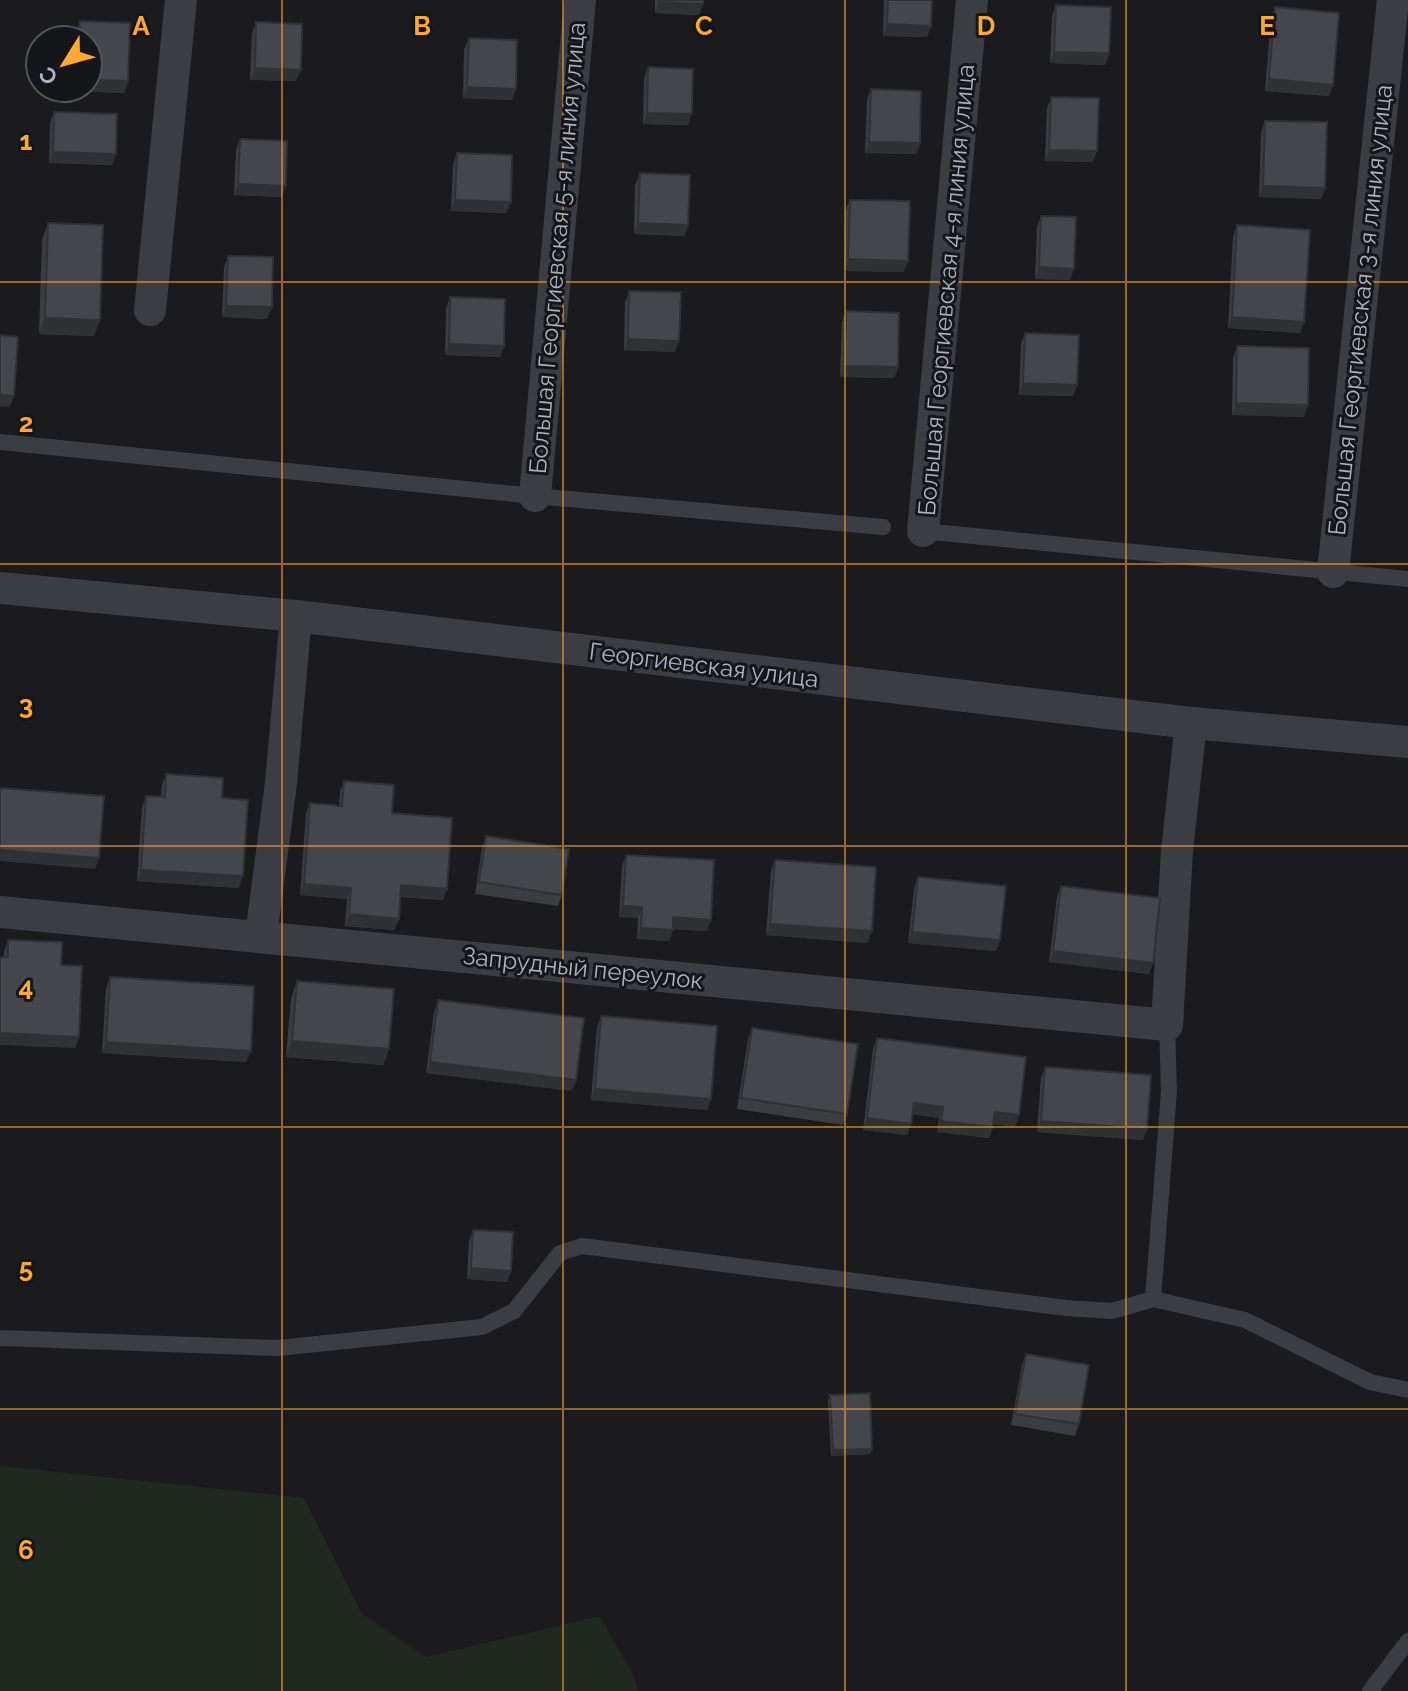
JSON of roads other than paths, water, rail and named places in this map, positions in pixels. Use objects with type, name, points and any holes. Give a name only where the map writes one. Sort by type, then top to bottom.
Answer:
[{"type":"street","points":[[150,310],[181,0]]},
{"type":"street","name":"Большая Георгиевская 5-я линия улица","points":[[535,496],[580,0]]},
{"type":"street","name":"Большая Георгиевская 4-я линия улица","points":[[923,531],[972,0]]},
{"type":"street","name":"Большая Георгиевская 3-я линия улица","points":[[1333,572],[1393,0]]},
{"type":"street","name":"Георгиевская улица","points":[[0,588],[296,616],[1191,723],[1408,742]]},
{"type":"street","points":[[261,936],[281,783],[296,616]]},
{"type":"street","points":[[1167,1025],[1177,851],[1191,723]]},
{"type":"street","name":"Запрудный переулок","points":[[0,912],[1167,1025]]},
{"type":"lane","points":[[0,442],[535,496],[883,527]]},
{"type":"lane","points":[[923,531],[1408,579]]},
{"type":"lane","points":[[1153,1299],[1169,1091],[1167,1025]]},
{"type":"lane","points":[[0,1338],[278,1348],[482,1327],[514,1311],[560,1253],[582,1246],[1066,1308],[1112,1311],[1153,1299],[1245,1320],[1370,1382],[1408,1390]]},
{"type":"lane","points":[[1370,1691],[1408,1641]]}]
